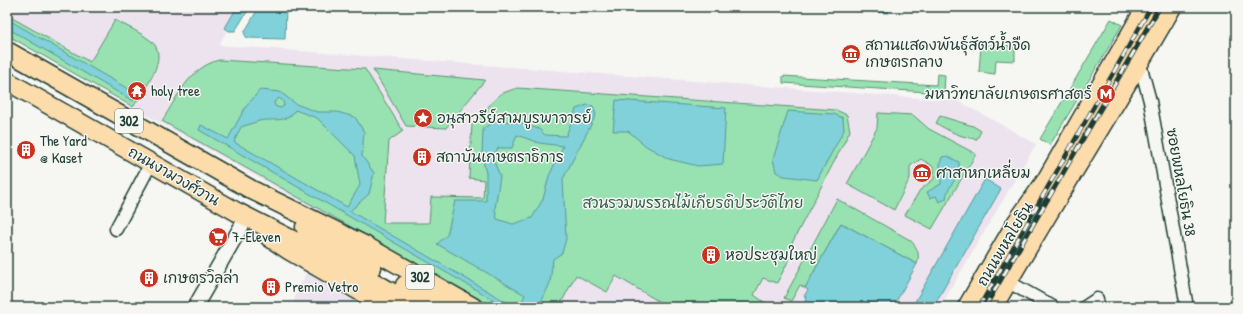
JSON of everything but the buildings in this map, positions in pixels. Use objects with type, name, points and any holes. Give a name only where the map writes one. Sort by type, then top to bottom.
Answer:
[{"type":"main road","name":"ถนนพหลโยธิน","points":[[967,307],[1016,223],[1045,182],[1146,7]]},
{"type":"main road","name":"ถนนพหลโยธิน","points":[[993,307],[1040,225],[1063,191],[1140,64],[1172,7]]},
{"type":"main road","name":"ถนนงามวงศ์วาน","points":[[7,51],[252,190],[366,246],[473,307]]},
{"type":"main road","name":"ถนนงามวงศ์วาน","points":[[7,81],[241,216],[352,270],[418,307]]},
{"type":"main road","name":"ถนนพหลโยธิน","points":[[978,307],[1033,209],[1045,182]]},
{"type":"main road","name":"ถนนงามวงศ์วาน","points":[[252,190],[313,233],[443,307]]},
{"type":"main road","name":"ถนนพหลโยธิน","points":[[1001,307],[1049,224],[1063,191]]},
{"type":"main road","name":"ถนนงามวงศ์วาน","points":[[241,216],[290,251],[367,302],[387,307]]},
{"type":"street","name":"ซอยพหลโยธิน 38","points":[[1140,64],[1150,102],[1187,307]]},
{"type":"street","points":[[116,229],[151,163]]},
{"type":"street","points":[[195,307],[241,216]]},
{"type":"street","points":[[1014,285],[1053,307]]},
{"type":"street","points":[[1085,307],[1097,299]]},
{"type":"shaded area","name":"มหาวิทยาลัยเกษตรศาสตร์","points":[[7,7],[240,7],[219,45],[958,101],[1036,144],[940,307],[489,307],[7,36]]},
{"type":"shaded area","points":[[306,273],[366,307],[291,307]]},
{"type":"green space","points":[[7,15],[90,62],[115,20],[146,37],[156,47],[158,55],[154,74],[133,107],[7,35]]},
{"type":"green space","points":[[1111,19],[1122,25],[1050,145],[1040,139]]},
{"type":"green space","points":[[981,45],[1015,46],[1015,61],[996,60],[995,74],[979,72]]},
{"type":"green space","name":"สวนรวมพรรณไม้เกียรติประวัติไทย","points":[[219,60],[365,69],[403,131],[389,141],[383,223],[429,223],[431,197],[483,198],[484,180],[469,178],[472,124],[500,94],[517,88],[836,110],[847,115],[850,131],[790,247],[794,250],[777,283],[763,278],[754,295],[767,304],[766,307],[668,307],[616,276],[607,292],[576,275],[559,307],[494,307],[162,121],[185,84],[192,76],[200,69]]},
{"type":"green space","points":[[373,70],[485,80],[446,128],[406,126]]},
{"type":"green space","points":[[937,74],[945,75],[944,93],[783,83],[783,76],[936,85]]},
{"type":"green space","points":[[878,113],[913,115],[929,129],[976,154],[932,229],[905,215],[920,190],[934,179],[934,167],[921,159],[910,166],[910,178],[894,210],[847,184],[877,128]]},
{"type":"green space","points":[[940,116],[973,126],[981,131],[977,139],[961,136],[936,123]]},
{"type":"green space","points":[[837,199],[910,240],[918,251],[917,264],[841,223],[805,288],[800,285],[791,301],[784,298]]},
{"type":"water","points":[[237,7],[250,7],[235,31],[229,31],[225,28]]},
{"type":"water","points":[[259,7],[286,7],[285,39],[247,38],[244,33]]},
{"type":"water","points":[[808,7],[889,7],[888,13]]},
{"type":"water","points":[[7,19],[137,94],[133,101],[7,28]]},
{"type":"water","points":[[260,90],[280,92],[296,104],[317,112],[337,112],[355,117],[364,132],[362,156],[374,173],[369,194],[350,211],[515,307],[506,307],[199,130],[201,125],[228,139],[245,108]],"holes":[[[279,98],[283,101],[284,106],[280,108],[275,106],[274,102]],[[295,110],[317,118],[355,156],[360,185],[347,207],[234,142],[241,127],[264,120],[284,119]]]},
{"type":"water","points":[[616,100],[726,108],[723,164],[698,166],[669,159],[646,146],[628,131],[613,131]]},
{"type":"water","points":[[587,105],[593,106],[596,115],[563,179],[566,239],[562,253],[553,259],[550,283],[539,307],[519,307],[525,295],[437,244],[447,235],[455,201],[486,201],[486,173],[482,157],[483,128],[497,121],[518,122],[539,129],[545,135],[566,136],[576,109]],"holes":[[[517,135],[539,143],[563,146],[549,176],[543,199],[532,218],[513,224],[497,219],[495,209],[500,176],[493,159],[498,148],[512,148]]]},
{"type":"water","points":[[788,111],[834,114],[843,118],[844,130],[817,180],[784,176],[776,172],[773,159]]},
{"type":"water","points":[[947,156],[959,162],[959,168],[946,199],[939,202],[936,196],[930,198],[927,192],[941,184],[940,164],[942,157]]},
{"type":"water","points":[[985,179],[1001,189],[933,307],[912,307]]},
{"type":"water","points":[[841,223],[917,264],[893,307],[809,307],[805,300],[806,297],[804,296],[808,290],[805,288]]},
{"type":"railway","points":[[979,307],[1151,7]]},
{"type":"railway","points":[[985,307],[1160,7]]},
{"type":"place","name":"สถานแสดงพันธุ์สัตว์น้ำจืด เกษตรกลาง","points":[[851,54]]},
{"type":"place","name":"holy tree","points":[[137,91]]},
{"type":"place","name":"มหาวิทยาลัยเกษตรศาสตร์","points":[[1106,94]]},
{"type":"place","name":"อนุสาวรีย์สามบูรพาจารย์","points":[[423,118]]},
{"type":"place","name":"The Yard @ Kaset","points":[[26,150]]},
{"type":"place","name":"สถาบันเกษตราธิการ","points":[[422,157]]},
{"type":"place","name":"ศาสาหกเหลี่ยม","points":[[922,173]]},
{"type":"place","name":"7-Eleven","points":[[218,237]]},
{"type":"place","name":"หอประชุมใหญ่","points":[[711,255]]},
{"type":"place","name":"เกษตรวิลล่า","points":[[149,278]]},
{"type":"place","name":"Premio Vetro","points":[[271,287]]}]
